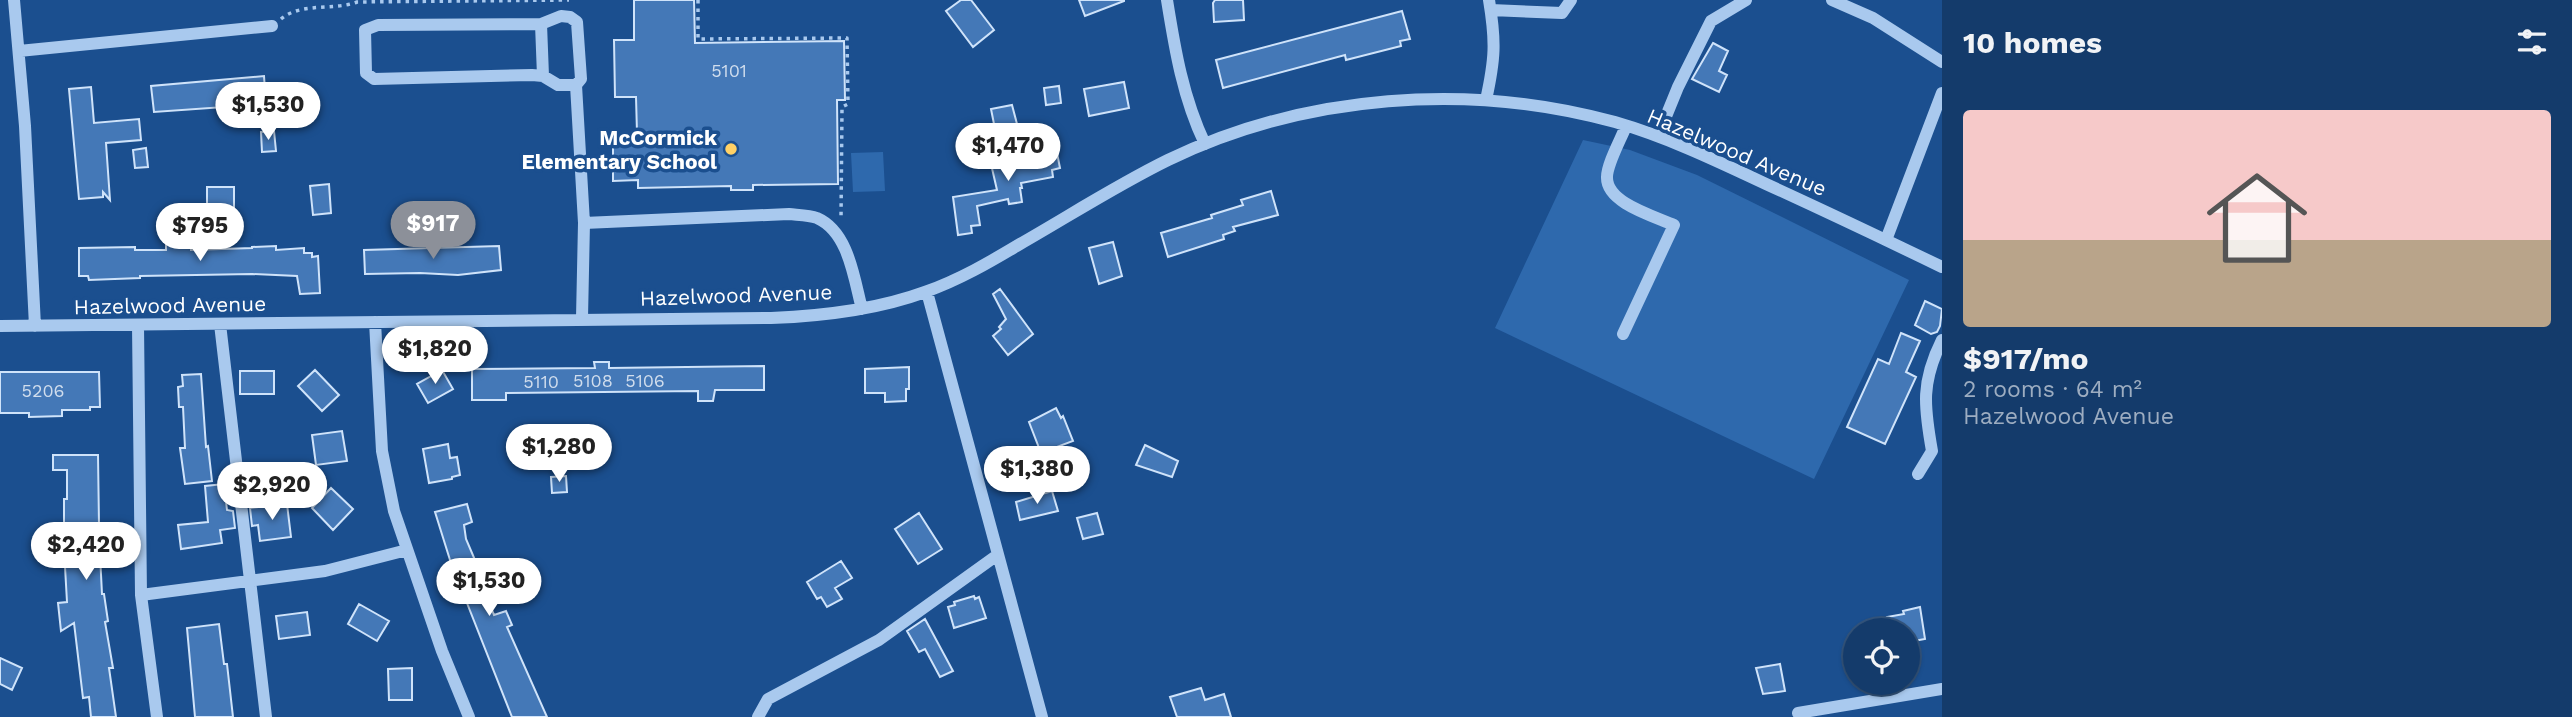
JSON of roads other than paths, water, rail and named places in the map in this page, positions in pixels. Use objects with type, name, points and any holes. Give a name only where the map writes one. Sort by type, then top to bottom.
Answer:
[{"type":"street","points":[[14,0],[35,326]]},
{"type":"street","points":[[1167,0],[1180,76],[1192,116],[1205,144]]},
{"type":"street","points":[[1486,100],[1495,60],[1495,34],[1490,5],[1562,13],[1570,0]]},
{"type":"street","points":[[1658,136],[1678,87],[1711,21],[1746,0]]},
{"type":"street","points":[[1832,0],[1872,18],[1942,62]]},
{"type":"street","points":[[576,85],[558,85],[543,76],[374,79],[366,73],[365,30],[378,25],[541,24],[561,16],[570,17],[577,22],[581,79],[576,85],[584,223],[582,318]]},
{"type":"street","points":[[541,24],[543,76]]},
{"type":"street","points":[[19,51],[272,26]]},
{"type":"street","points":[[1886,240],[1942,93]]},
{"type":"street","name":"Hazelwood Avenue","points":[[0,326],[783,317],[862,309],[927,292],[959,278],[1167,160],[1205,144],[1286,118],[1338,107],[1431,99],[1486,100],[1582,114],[1658,136],[1942,267]]},
{"type":"street","points":[[1623,334],[1674,225],[1620,200],[1609,189],[1607,175],[1626,126]]},
{"type":"street","points":[[584,223],[789,214],[815,217],[829,225],[840,239],[849,259],[862,309]]},
{"type":"street","points":[[927,292],[996,556],[1042,717]]},
{"type":"street","points":[[375,321],[384,464],[394,511],[442,651],[470,717]]},
{"type":"street","points":[[220,324],[266,717]]},
{"type":"street","points":[[138,325],[142,595],[157,717]]},
{"type":"street","points":[[1918,474],[1932,451],[1924,407],[1926,380],[1942,340]]},
{"type":"street","points":[[142,595],[326,571],[407,550]]},
{"type":"street","points":[[758,717],[768,699],[879,640],[996,556]]},
{"type":"street","points":[[1798,713],[1942,689]]},
{"type":"place","name":"McCormick Elementary School","points":[[731,149]]}]
